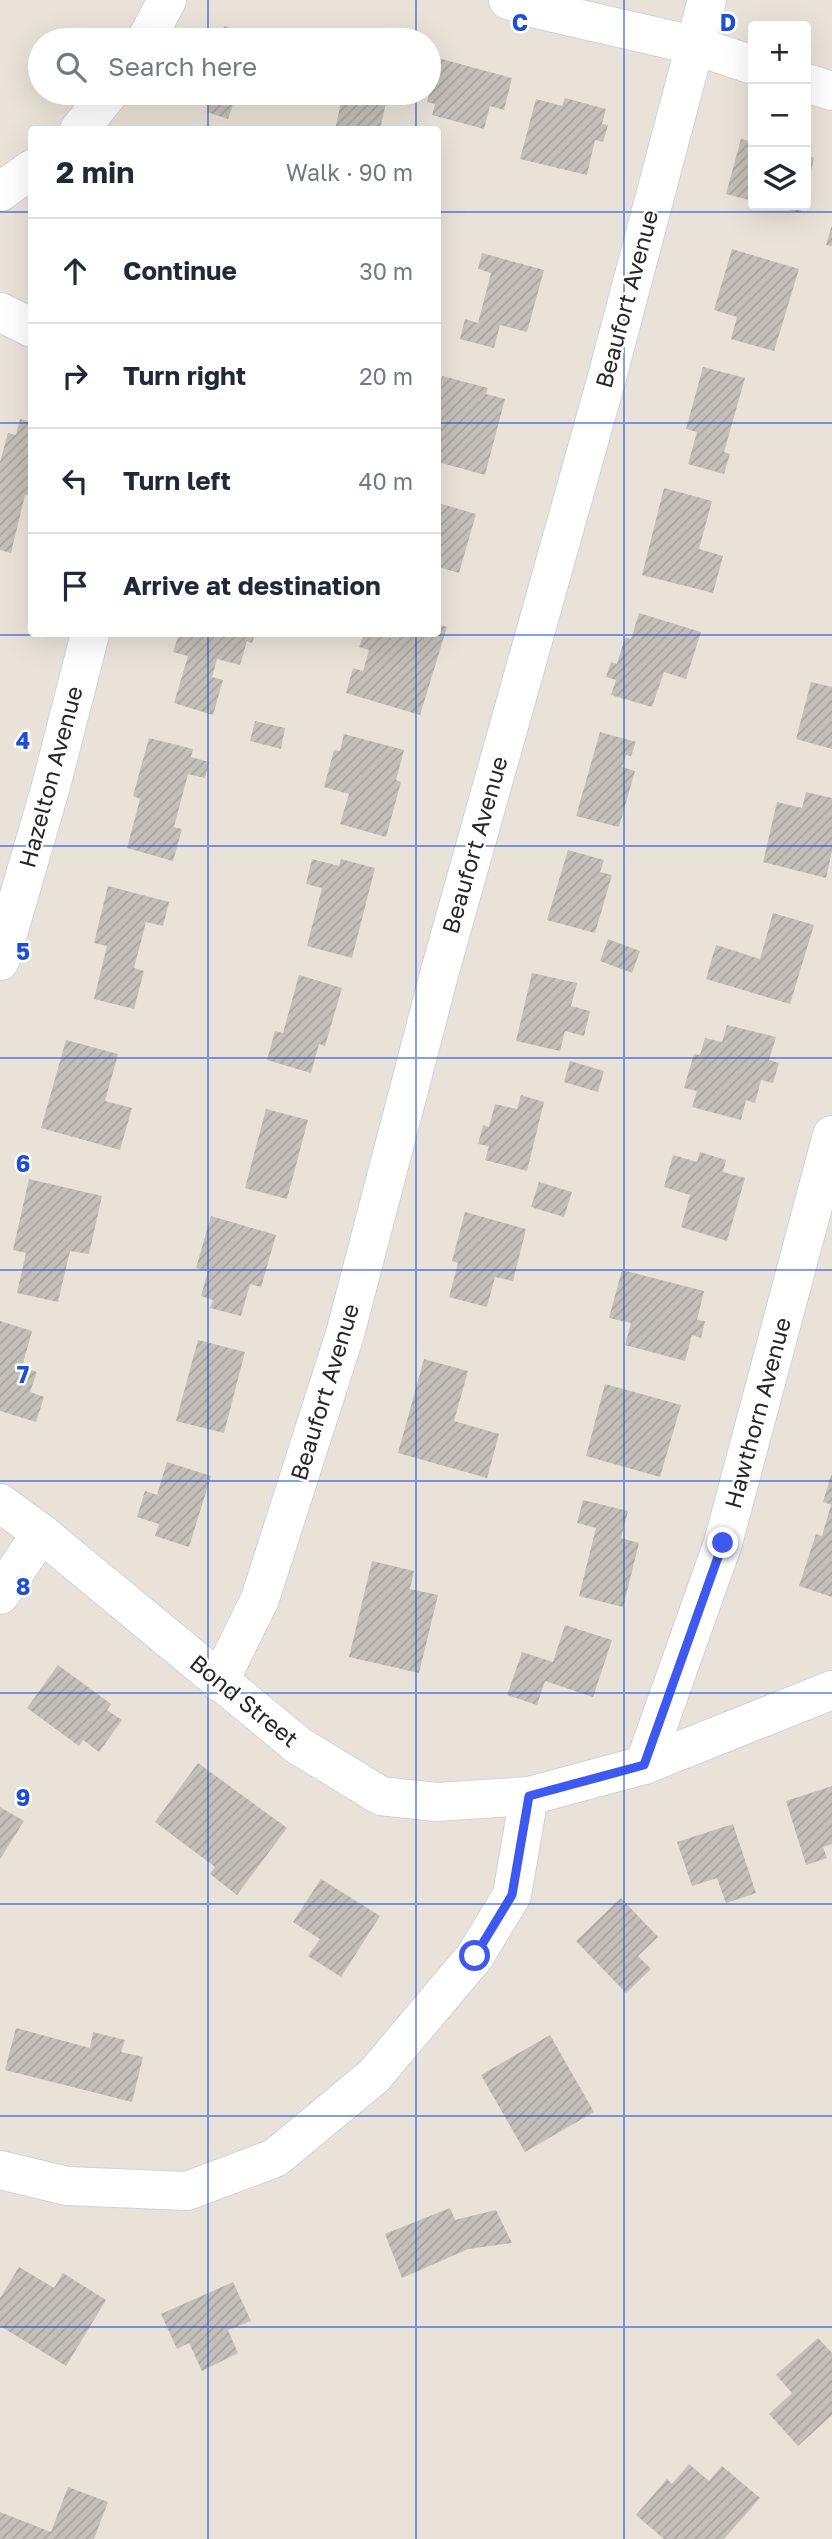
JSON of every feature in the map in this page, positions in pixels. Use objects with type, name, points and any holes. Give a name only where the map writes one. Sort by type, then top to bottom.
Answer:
[{"type":"street","points":[[152,28],[167,0]]},
{"type":"street","points":[[508,0],[693,46],[748,63]]},
{"type":"street","name":"Beaufort Avenue","points":[[219,1682],[260,1599],[345,1334],[440,971],[606,381],[707,0]]},
{"type":"street","points":[[809,84],[832,91]]},
{"type":"street","points":[[82,126],[99,105]]},
{"type":"street","points":[[0,192],[28,172]]},
{"type":"street","points":[[0,312],[28,325]]},
{"type":"street","name":"Hazelton Avenue","points":[[0,961],[51,786],[89,637]]},
{"type":"street","name":"Hawthorn Avenue","points":[[644,1765],[723,1543],[832,1135]]},
{"type":"street","name":"Bond Street","points":[[0,1503],[41,1533],[299,1746],[382,1796],[436,1802],[529,1796],[644,1765],[832,1690]]},
{"type":"street","points":[[0,1595],[41,1533]]},
{"type":"street","points":[[0,2170],[67,2186],[187,2191],[275,2158],[374,2076],[475,1956],[512,1895],[529,1796]]},
{"type":"building","points":[[441,59],[512,78],[504,110],[490,106],[484,129],[432,115],[435,105],[441,105]]},
{"type":"building","points":[[565,98],[606,109],[602,124],[608,125],[603,142],[595,140],[587,175],[520,159],[536,99],[562,106]]},
{"type":"building","points":[[210,105],[233,105],[228,119],[207,112]]},
{"type":"building","points":[[340,105],[385,105],[381,126],[336,126]]},
{"type":"building","points":[[741,139],[748,141],[748,200],[726,194]]},
{"type":"building","points":[[832,225],[832,246],[826,245]]},
{"type":"building","points":[[732,249],[799,269],[774,351],[731,339],[737,317],[714,310]]},
{"type":"building","points":[[482,253],[544,270],[527,332],[500,325],[494,348],[460,339],[465,319],[478,323],[491,273],[478,269]]},
{"type":"building","points":[[703,367],[745,378],[724,452],[730,454],[724,474],[688,464],[697,432],[686,429]]},
{"type":"building","points":[[442,376],[488,388],[486,394],[505,399],[485,475],[441,463]]},
{"type":"building","points":[[20,419],[28,421],[28,495],[25,495],[11,553],[0,550],[0,462],[8,433],[16,435]]},
{"type":"building","points":[[664,488],[712,501],[699,549],[723,556],[713,593],[642,575]]},
{"type":"building","points":[[441,504],[476,514],[459,573],[441,568]]},
{"type":"building","points":[[639,613],[701,632],[686,679],[664,672],[652,707],[611,695],[616,680],[606,677],[611,662],[617,664],[625,637],[631,639]]},
{"type":"building","points":[[441,625],[447,627],[420,715],[346,693],[353,668],[363,671],[369,650],[359,647],[363,637],[441,637]]},
{"type":"building","points":[[178,637],[254,637],[252,643],[247,641],[240,665],[217,659],[212,677],[223,680],[213,715],[174,703],[188,656],[173,652]]},
{"type":"building","points":[[811,682],[832,687],[832,749],[796,739]]},
{"type":"building","points":[[255,721],[285,728],[281,749],[250,741]]},
{"type":"building","points":[[600,732],[636,742],[631,756],[626,755],[622,767],[635,771],[619,827],[576,816]]},
{"type":"building","points":[[344,734],[404,750],[396,780],[401,782],[386,837],[340,824],[349,794],[324,787],[334,750],[340,751]]},
{"type":"building","points":[[149,738],[193,749],[191,757],[209,762],[205,778],[188,774],[174,827],[182,829],[173,861],[127,848],[140,799],[133,796]]},
{"type":"building","points":[[806,792],[832,798],[832,851],[826,878],[763,862],[777,802],[802,808]]},
{"type":"building","points":[[568,850],[604,860],[600,872],[612,875],[595,933],[547,920]]},
{"type":"building","points":[[312,859],[339,866],[341,859],[375,868],[352,958],[307,946],[322,888],[306,884]]},
{"type":"building","points":[[108,886],[169,902],[163,926],[146,922],[134,968],[144,971],[134,1009],[94,999],[107,946],[94,943]]},
{"type":"building","points":[[773,913],[814,925],[790,1004],[706,979],[716,945],[760,959]]},
{"type":"building","points":[[608,939],[640,951],[632,973],[600,961]]},
{"type":"building","points":[[532,973],[577,983],[571,1006],[590,1011],[584,1036],[565,1031],[560,1051],[516,1041]]},
{"type":"building","points":[[299,975],[342,988],[325,1046],[319,1044],[311,1073],[267,1060],[275,1031],[283,1033]]},
{"type":"building","points":[[727,1025],[776,1037],[769,1060],[779,1063],[773,1083],[761,1080],[755,1103],[746,1100],[741,1120],[692,1107],[697,1091],[684,1088],[694,1054],[700,1055],[705,1038],[722,1042]]},
{"type":"building","points":[[66,1040],[118,1054],[105,1101],[132,1108],[120,1150],[41,1128]]},
{"type":"building","points":[[570,1061],[604,1071],[598,1092],[564,1082]]},
{"type":"building","points":[[521,1095],[544,1102],[527,1171],[485,1160],[489,1146],[478,1144],[483,1125],[489,1127],[495,1104],[517,1109]]},
{"type":"building","points":[[266,1109],[308,1120],[287,1199],[245,1188]]},
{"type":"building","points":[[700,1152],[726,1160],[723,1172],[745,1178],[727,1241],[681,1227],[690,1195],[664,1187],[673,1155],[697,1162]]},
{"type":"building","points":[[29,1179],[102,1196],[89,1254],[70,1251],[58,1302],[17,1293],[26,1253],[13,1250]]},
{"type":"building","points":[[539,1182],[572,1192],[564,1217],[531,1207]]},
{"type":"building","points":[[465,1212],[526,1229],[513,1281],[495,1277],[487,1307],[449,1297],[458,1263],[452,1261]]},
{"type":"building","points":[[211,1216],[276,1235],[261,1287],[250,1284],[241,1316],[210,1308],[213,1300],[201,1296],[208,1271],[196,1268]]},
{"type":"building","points":[[622,1270],[704,1291],[697,1320],[705,1321],[701,1338],[692,1335],[685,1361],[625,1345],[631,1323],[609,1318]]},
{"type":"building","points":[[0,1321],[32,1331],[22,1367],[37,1372],[30,1392],[44,1397],[36,1422],[0,1411]]},
{"type":"building","points":[[198,1340],[245,1352],[224,1433],[176,1421]]},
{"type":"building","points":[[424,1359],[468,1371],[454,1421],[499,1434],[487,1478],[398,1453]]},
{"type":"building","points":[[605,1384],[681,1405],[660,1477],[586,1456]]},
{"type":"building","points":[[167,1462],[211,1476],[189,1547],[155,1536],[159,1524],[137,1517],[145,1491],[157,1495]]},
{"type":"building","points":[[832,1475],[832,1505],[823,1502]]},
{"type":"building","points":[[583,1500],[628,1511],[621,1538],[639,1543],[623,1607],[579,1596],[596,1528],[577,1523]]},
{"type":"building","points":[[831,1505],[832,1597],[799,1586],[816,1534],[822,1536]]},
{"type":"building","points":[[372,1561],[414,1571],[410,1589],[438,1595],[419,1673],[349,1657]]},
{"type":"building","points":[[565,1625],[612,1640],[593,1697],[545,1681],[537,1705],[507,1695],[522,1652],[553,1662]]},
{"type":"building","points":[[58,1665],[111,1704],[107,1710],[122,1720],[99,1752],[83,1740],[79,1746],[27,1708]]},
{"type":"building","points":[[198,1763],[287,1828],[237,1895],[210,1874],[215,1867],[155,1822]]},
{"type":"building","points":[[832,1786],[832,1844],[823,1847],[827,1858],[806,1865],[786,1801]]},
{"type":"building","points":[[0,1807],[24,1821],[0,1859]]},
{"type":"building","points":[[733,1824],[756,1893],[726,1903],[717,1878],[692,1886],[677,1842]]},
{"type":"building","points":[[321,1879],[380,1916],[341,1977],[308,1956],[320,1939],[293,1922]]},
{"type":"building","points":[[621,1898],[658,1937],[638,1956],[651,1969],[626,1993],[576,1941]]},
{"type":"building","points":[[16,2028],[90,2048],[93,2032],[125,2040],[121,2052],[143,2057],[132,2102],[5,2070]]},
{"type":"building","points":[[550,2035],[594,2112],[525,2152],[481,2075]]},
{"type":"building","points":[[450,2208],[455,2220],[496,2210],[512,2243],[468,2249],[402,2278],[385,2234]]},
{"type":"building","points":[[19,2267],[54,2288],[63,2273],[106,2300],[66,2366],[0,2326],[0,2298]]},
{"type":"building","points":[[233,2282],[251,2321],[228,2330],[238,2353],[202,2371],[189,2343],[177,2349],[161,2314]]},
{"type":"building","points":[[818,2338],[832,2353],[832,2415],[798,2446],[769,2414],[792,2393],[776,2375]]},
{"type":"building","points":[[689,2464],[709,2481],[722,2466],[760,2498],[724,2539],[664,2539],[636,2515],[667,2479],[672,2484]]},
{"type":"building","points":[[68,2487],[108,2502],[94,2539],[0,2539],[0,2512],[51,2532]]},
{"type":"route","points":[[475,1956],[512,1895],[529,1796],[644,1765],[723,1543]]}]
